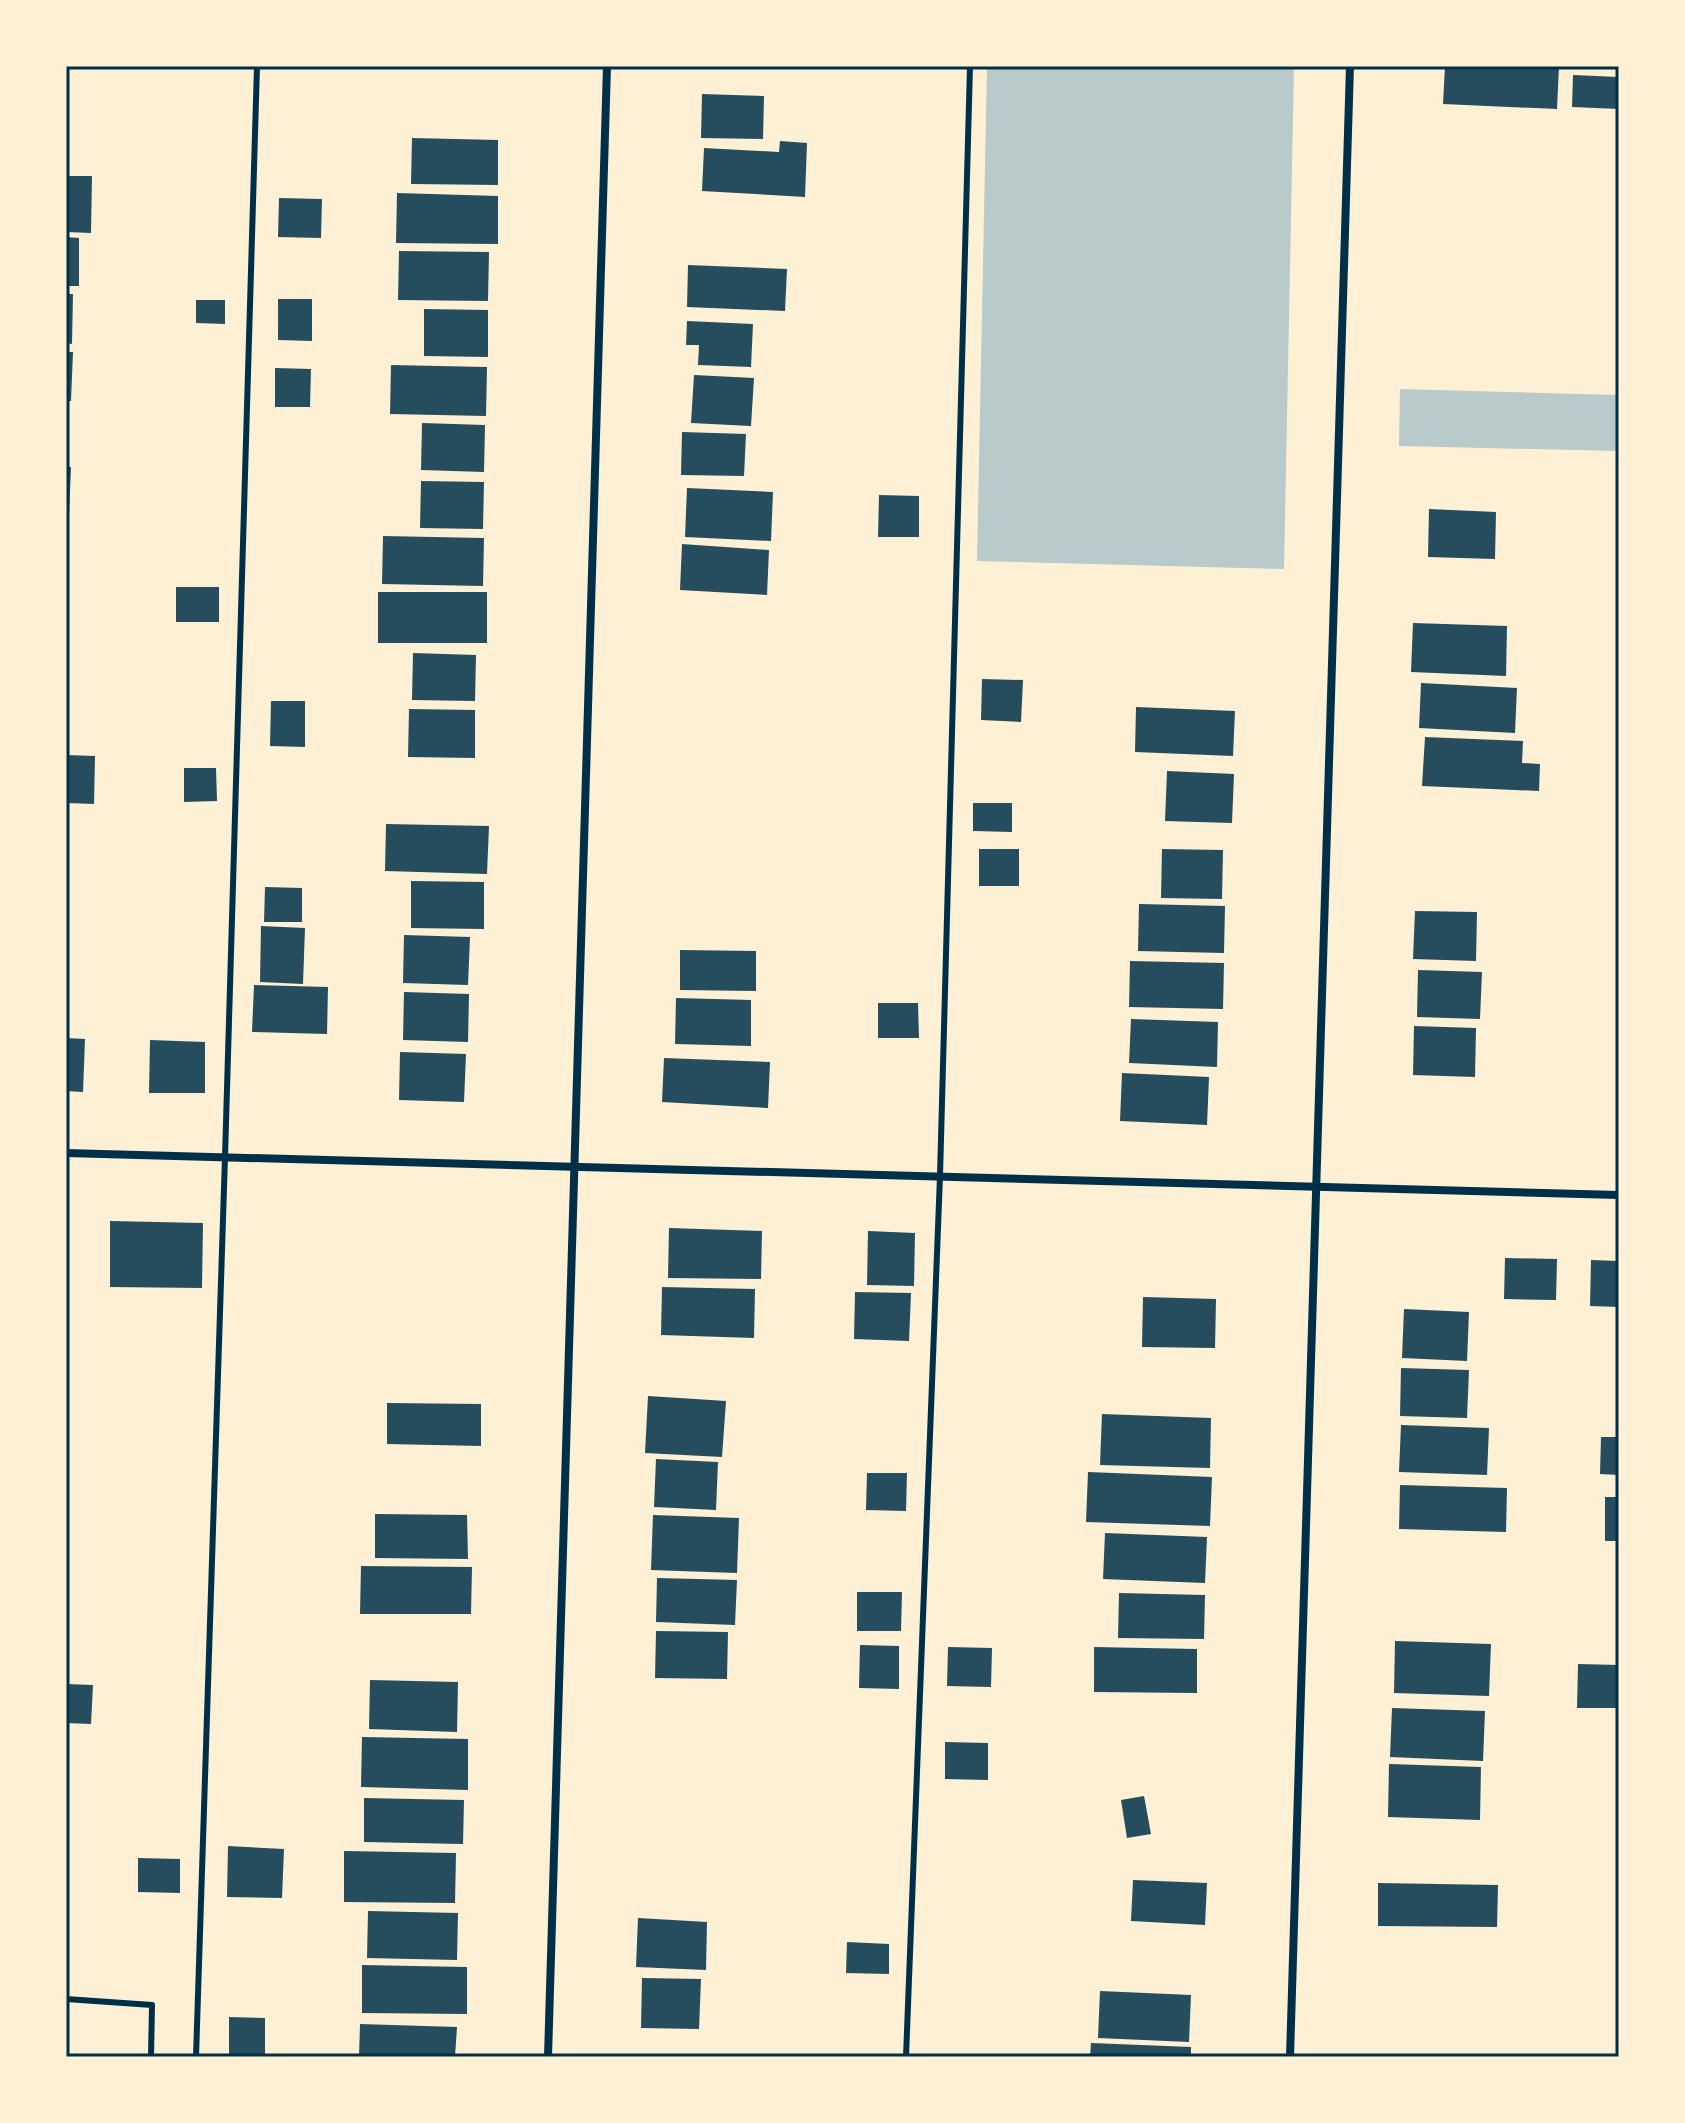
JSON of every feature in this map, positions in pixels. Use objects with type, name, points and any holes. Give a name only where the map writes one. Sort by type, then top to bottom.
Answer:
[{"type":"street","points":[[548,2057],[607,66]]},
{"type":"street","points":[[1290,2057],[1350,66]]},
{"type":"street","points":[[66,1153],[1619,1195]]},
{"type":"lane","points":[[196,2057],[257,66]]},
{"type":"lane","points":[[906,2057],[940,1176],[970,66]]},
{"type":"lane","points":[[66,1999],[152,2005],[151,2057]]},
{"type":"shaded area","points":[[987,66],[1294,66],[1284,569],[977,561]]},
{"type":"shaded area","points":[[1400,389],[1619,395],[1619,451],[1399,446]]},
{"type":"building","points":[[1445,66],[1559,66],[1557,109],[1443,104]]},
{"type":"building","points":[[1573,75],[1619,77],[1619,109],[1572,107]]},
{"type":"building","points":[[702,94],[764,96],[763,139],[701,138]]},
{"type":"building","points":[[412,138],[498,140],[498,185],[411,184]]},
{"type":"building","points":[[780,141],[807,143],[805,197],[702,191],[704,148],[779,152]]},
{"type":"building","points":[[66,176],[92,176],[91,233],[66,232]]},
{"type":"building","points":[[397,193],[498,196],[498,244],[396,243]]},
{"type":"building","points":[[279,198],[322,199],[321,238],[278,237]]},
{"type":"building","points":[[66,237],[79,238],[79,286],[66,286]]},
{"type":"building","points":[[399,251],[489,252],[488,301],[398,300]]},
{"type":"building","points":[[688,265],[787,269],[785,311],[687,307]]},
{"type":"building","points":[[66,294],[73,294],[72,344],[66,343]]},
{"type":"building","points":[[278,299],[312,299],[312,341],[278,340]]},
{"type":"building","points":[[196,300],[225,300],[225,324],[196,323]]},
{"type":"building","points":[[424,309],[488,310],[488,357],[424,356]]},
{"type":"building","points":[[687,321],[753,324],[751,367],[698,365],[699,345],[686,345]]},
{"type":"building","points":[[66,352],[73,352],[71,401],[66,401]]},
{"type":"building","points":[[391,365],[487,367],[486,416],[390,414]]},
{"type":"building","points":[[275,368],[311,369],[310,407],[275,407]]},
{"type":"building","points":[[694,375],[754,378],[751,426],[691,423]]},
{"type":"building","points":[[422,423],[485,425],[484,472],[421,470]]},
{"type":"building","points":[[682,432],[746,434],[744,476],[681,475]]},
{"type":"building","points":[[66,467],[71,467],[69,516],[66,516]]},
{"type":"building","points":[[421,481],[484,482],[483,529],[420,528]]},
{"type":"building","points":[[687,488],[773,492],[771,541],[685,537]]},
{"type":"building","points":[[879,495],[919,496],[919,537],[878,537]]},
{"type":"building","points":[[1429,509],[1496,512],[1495,559],[1428,557]]},
{"type":"building","points":[[383,536],[484,538],[483,586],[382,584]]},
{"type":"building","points":[[682,544],[769,550],[767,595],[680,590]]},
{"type":"building","points":[[176,587],[219,587],[219,622],[176,622]]},
{"type":"building","points":[[378,592],[487,592],[487,643],[378,643]]},
{"type":"building","points":[[1413,623],[1507,626],[1506,676],[1411,672]]},
{"type":"building","points":[[413,653],[476,655],[475,701],[412,700]]},
{"type":"building","points":[[982,679],[1023,680],[1021,722],[981,720]]},
{"type":"building","points":[[1421,683],[1517,688],[1515,733],[1419,728]]},
{"type":"building","points":[[271,701],[305,701],[305,747],[270,746]]},
{"type":"building","points":[[1136,707],[1235,711],[1233,756],[1135,752]]},
{"type":"building","points":[[409,709],[475,710],[475,758],[408,757]]},
{"type":"building","points":[[1425,737],[1523,741],[1522,763],[1540,764],[1539,791],[1422,786]]},
{"type":"building","points":[[66,755],[95,756],[94,804],[66,803]]},
{"type":"building","points":[[184,768],[216,768],[217,801],[184,802]]},
{"type":"building","points":[[1167,771],[1234,774],[1232,823],[1165,821]]},
{"type":"building","points":[[973,803],[1012,803],[1012,832],[973,831]]},
{"type":"building","points":[[386,824],[489,826],[487,874],[385,871]]},
{"type":"building","points":[[979,849],[1019,849],[1019,886],[979,886]]},
{"type":"building","points":[[1162,849],[1223,850],[1222,899],[1161,898]]},
{"type":"building","points":[[411,881],[484,882],[484,929],[411,928]]},
{"type":"building","points":[[265,887],[302,888],[302,922],[264,922]]},
{"type":"building","points":[[1139,904],[1225,906],[1224,953],[1138,951]]},
{"type":"building","points":[[1415,911],[1477,912],[1476,961],[1413,959]]},
{"type":"building","points":[[261,926],[305,928],[303,984],[260,982]]},
{"type":"building","points":[[404,935],[470,937],[468,985],[403,983]]},
{"type":"building","points":[[680,950],[756,951],[756,991],[680,990]]},
{"type":"building","points":[[1130,961],[1224,963],[1223,1009],[1129,1007]]},
{"type":"building","points":[[1418,970],[1482,972],[1480,1019],[1417,1017]]},
{"type":"building","points":[[254,985],[328,987],[327,1034],[252,1032]]},
{"type":"building","points":[[404,992],[469,994],[468,1042],[403,1040]]},
{"type":"building","points":[[676,998],[751,1000],[751,1046],[675,1044]]},
{"type":"building","points":[[878,1003],[918,1003],[919,1038],[878,1038]]},
{"type":"building","points":[[1131,1019],[1218,1022],[1217,1067],[1129,1063]]},
{"type":"building","points":[[1414,1026],[1476,1028],[1475,1077],[1413,1075]]},
{"type":"building","points":[[66,1038],[85,1039],[83,1092],[66,1091]]},
{"type":"building","points":[[150,1040],[205,1042],[205,1093],[149,1093]]},
{"type":"building","points":[[400,1052],[466,1054],[464,1102],[399,1100]]},
{"type":"building","points":[[664,1058],[770,1062],[768,1108],[662,1102]]},
{"type":"building","points":[[1122,1073],[1209,1077],[1207,1125],[1120,1121]]},
{"type":"building","points":[[110,1221],[203,1223],[202,1288],[110,1287]]},
{"type":"building","points":[[669,1228],[762,1231],[761,1279],[668,1278]]},
{"type":"building","points":[[868,1231],[915,1233],[914,1286],[867,1285]]},
{"type":"building","points":[[1505,1258],[1557,1259],[1556,1300],[1504,1299]]},
{"type":"building","points":[[1591,1260],[1619,1261],[1619,1307],[1590,1306]]},
{"type":"building","points":[[662,1287],[755,1289],[754,1338],[661,1335]]},
{"type":"building","points":[[855,1292],[911,1293],[909,1341],[854,1339]]},
{"type":"building","points":[[1143,1297],[1216,1299],[1215,1348],[1142,1347]]},
{"type":"building","points":[[1404,1309],[1469,1312],[1467,1361],[1402,1358]]},
{"type":"building","points":[[1401,1368],[1469,1370],[1467,1418],[1400,1416]]},
{"type":"building","points":[[648,1396],[726,1401],[722,1457],[645,1453]]},
{"type":"building","points":[[387,1403],[481,1404],[481,1446],[387,1444]]},
{"type":"building","points":[[1102,1414],[1211,1418],[1210,1468],[1100,1465]]},
{"type":"building","points":[[1401,1425],[1489,1428],[1487,1475],[1399,1472]]},
{"type":"building","points":[[1601,1437],[1619,1437],[1619,1475],[1600,1474]]},
{"type":"building","points":[[656,1459],[718,1462],[716,1510],[654,1507]]},
{"type":"building","points":[[1088,1472],[1212,1477],[1210,1526],[1086,1522]]},
{"type":"building","points":[[867,1473],[907,1473],[906,1511],[866,1510]]},
{"type":"building","points":[[1400,1485],[1507,1488],[1506,1532],[1399,1529]]},
{"type":"building","points":[[1605,1497],[1619,1497],[1619,1541],[1605,1541]]},
{"type":"building","points":[[375,1514],[467,1515],[468,1559],[375,1558]]},
{"type":"building","points":[[653,1515],[739,1518],[737,1573],[651,1570]]},
{"type":"building","points":[[1105,1533],[1207,1537],[1205,1583],[1103,1579]]},
{"type":"building","points":[[361,1566],[472,1567],[471,1614],[360,1614]]},
{"type":"building","points":[[657,1578],[737,1580],[735,1625],[656,1622]]},
{"type":"building","points":[[857,1592],[902,1592],[901,1631],[857,1631]]},
{"type":"building","points":[[1119,1593],[1205,1595],[1204,1639],[1118,1638]]},
{"type":"building","points":[[656,1631],[728,1632],[727,1679],[655,1678]]},
{"type":"building","points":[[1395,1641],[1491,1644],[1489,1696],[1394,1693]]},
{"type":"building","points":[[860,1645],[899,1646],[899,1689],[859,1688]]},
{"type":"building","points":[[948,1647],[992,1648],[991,1687],[947,1686]]},
{"type":"building","points":[[1094,1647],[1197,1649],[1197,1693],[1094,1692]]},
{"type":"building","points":[[1578,1664],[1619,1665],[1619,1708],[1577,1708]]},
{"type":"building","points":[[370,1680],[458,1682],[457,1732],[369,1729]]},
{"type":"building","points":[[66,1684],[93,1685],[91,1724],[66,1723]]},
{"type":"building","points":[[1392,1708],[1485,1711],[1483,1761],[1390,1757]]},
{"type":"building","points":[[362,1737],[468,1739],[468,1790],[361,1787]]},
{"type":"building","points":[[945,1742],[988,1743],[988,1780],[945,1779]]},
{"type":"building","points":[[1389,1764],[1481,1767],[1480,1820],[1388,1817]]},
{"type":"building","points":[[1144,1796],[1151,1834],[1127,1838],[1121,1800]]},
{"type":"building","points":[[364,1798],[464,1800],[463,1844],[364,1842]]},
{"type":"building","points":[[228,1846],[284,1849],[282,1898],[227,1897]]},
{"type":"building","points":[[344,1851],[456,1853],[455,1903],[344,1902]]},
{"type":"building","points":[[138,1858],[180,1859],[180,1893],[138,1892]]},
{"type":"building","points":[[1133,1880],[1207,1883],[1205,1925],[1131,1921]]},
{"type":"building","points":[[1378,1883],[1498,1885],[1497,1927],[1378,1926]]},
{"type":"building","points":[[368,1911],[458,1913],[457,1960],[367,1958]]},
{"type":"building","points":[[638,1918],[707,1922],[706,1970],[636,1967]]},
{"type":"building","points":[[847,1942],[889,1944],[889,1974],[846,1973]]},
{"type":"building","points":[[362,1965],[467,1967],[467,2014],[362,2013]]},
{"type":"building","points":[[642,1978],[701,1979],[699,2029],[641,2028]]},
{"type":"building","points":[[1100,1991],[1191,1995],[1189,2042],[1098,2038]]},
{"type":"building","points":[[229,2017],[265,2018],[265,2055],[229,2054]]},
{"type":"building","points":[[360,2024],[457,2027],[455,2057],[359,2057]]},
{"type":"building","points":[[1091,2043],[1191,2047],[1191,2057],[1090,2057]]}]
